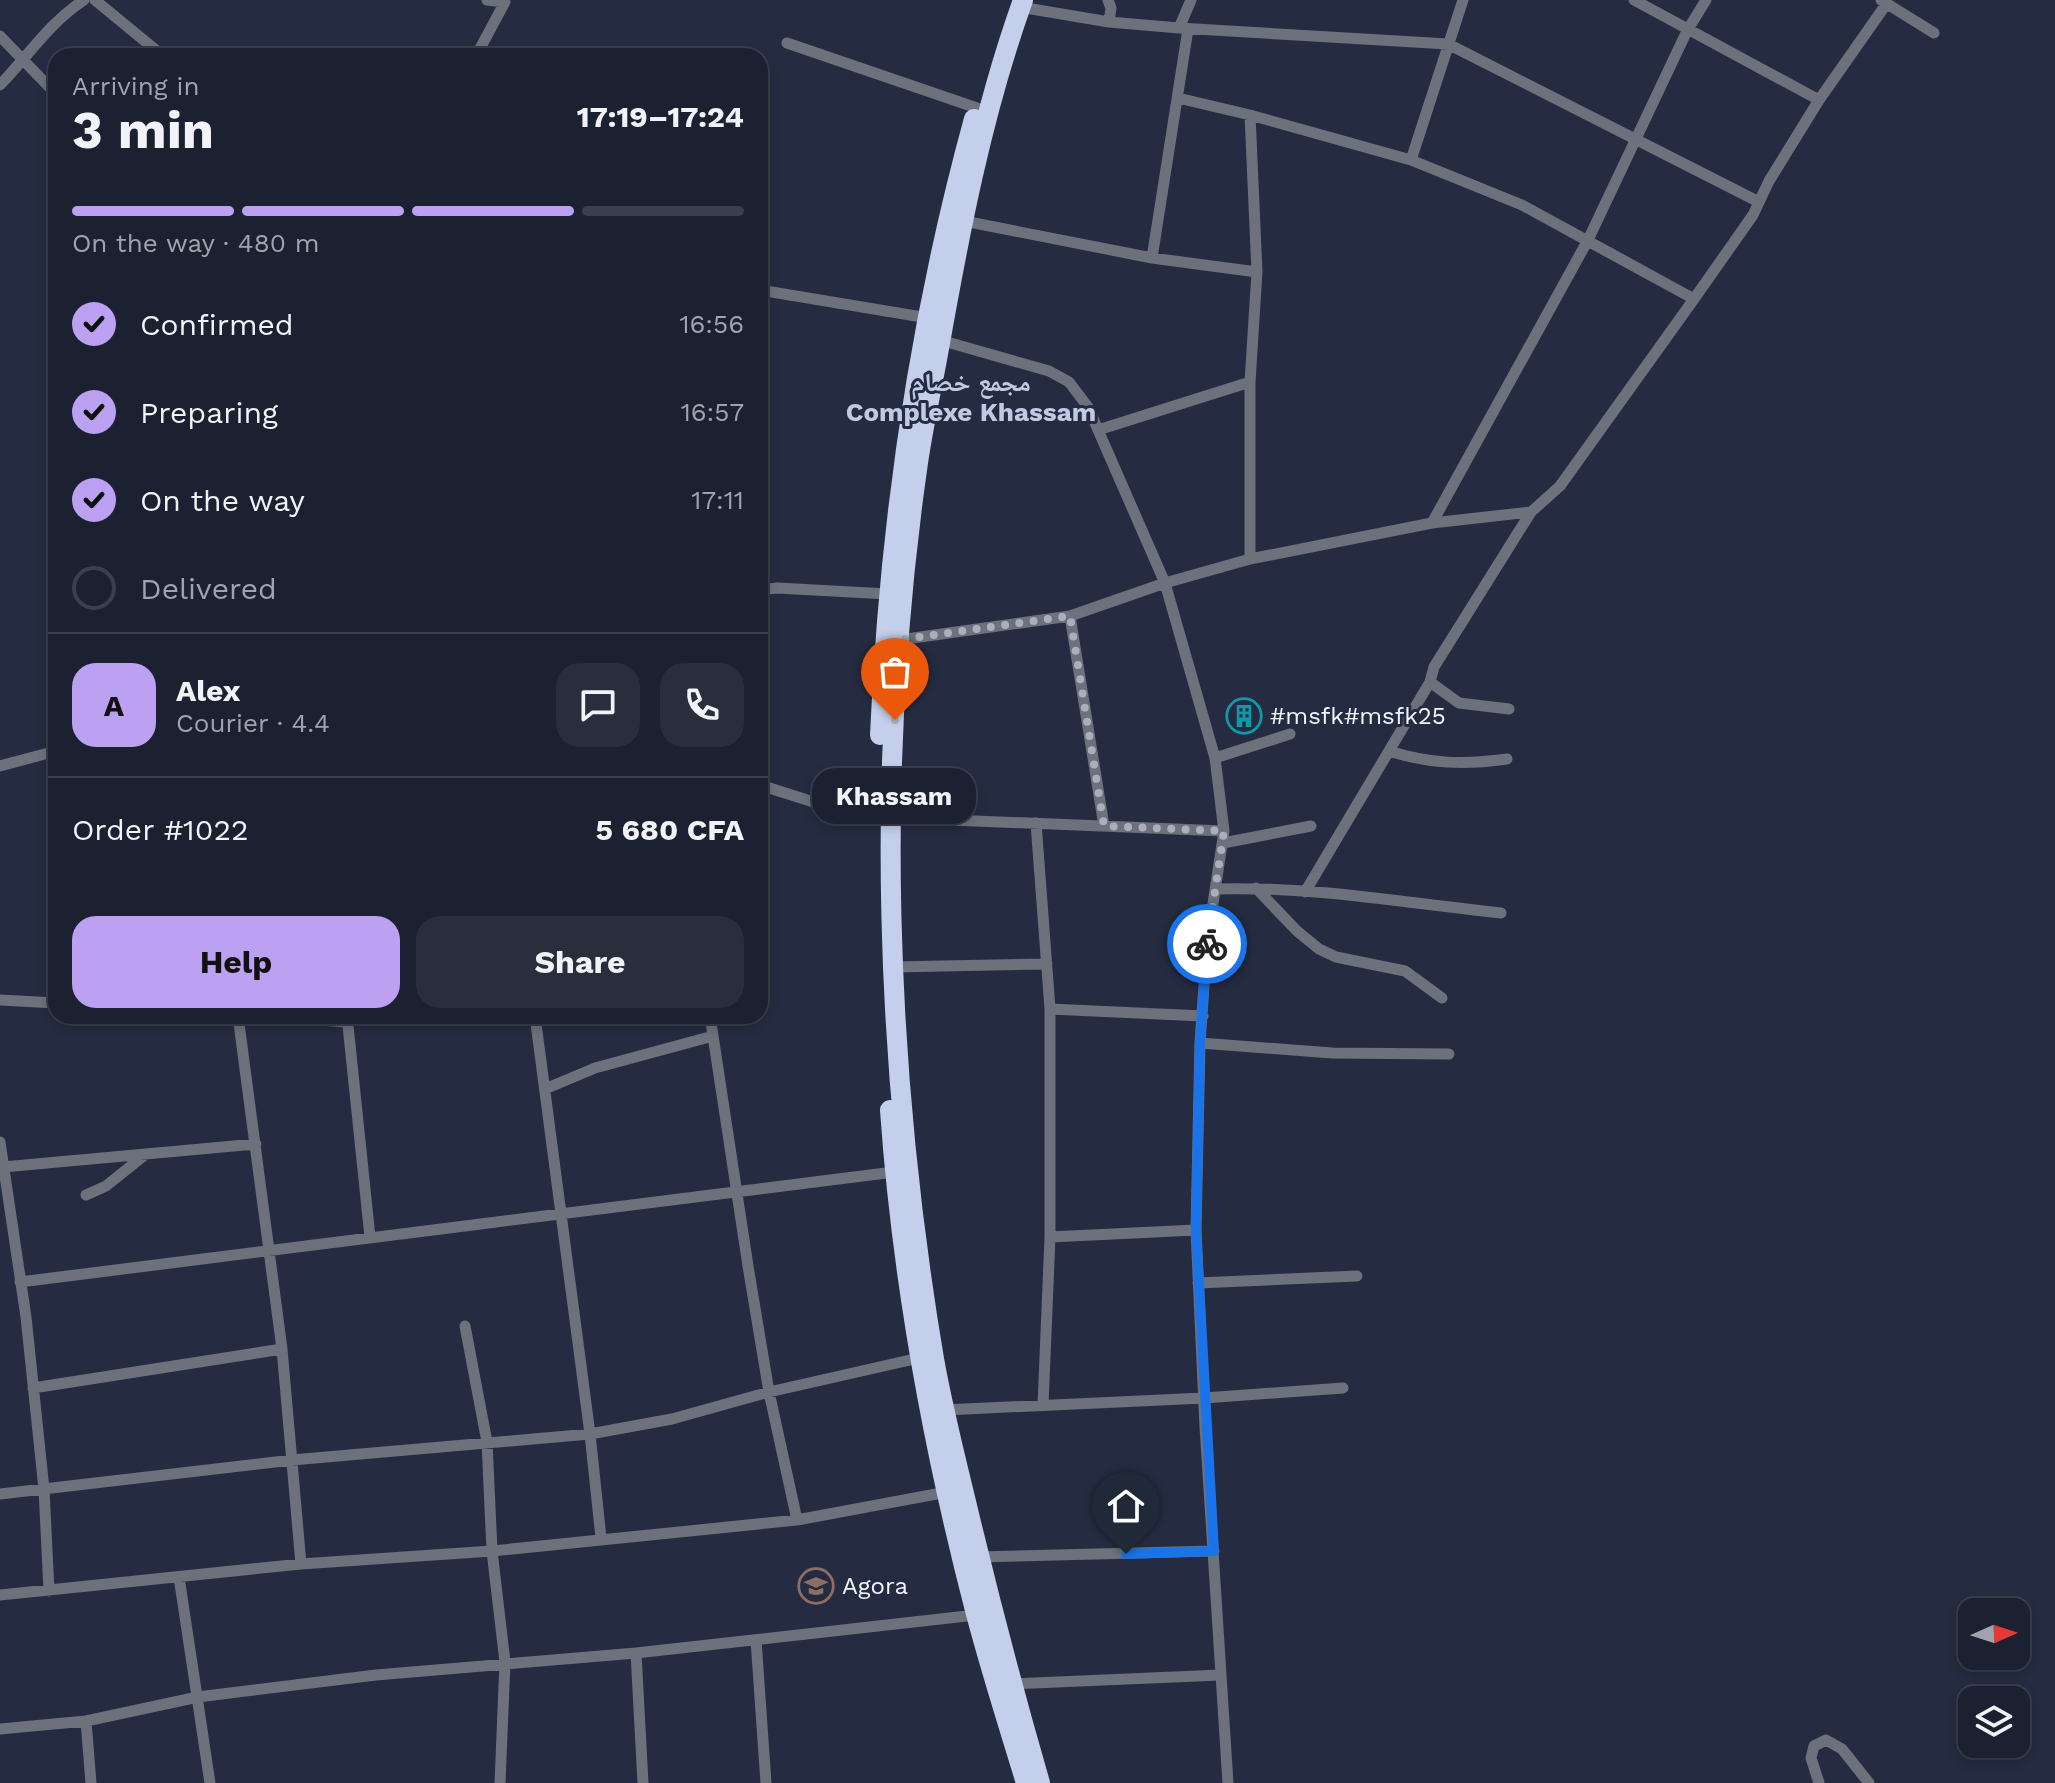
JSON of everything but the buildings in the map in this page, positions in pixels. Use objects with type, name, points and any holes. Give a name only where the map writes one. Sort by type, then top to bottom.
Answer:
[{"type":"highway","points":[[1017,2],[977,108],[957,180],[928,318],[903,468],[888,594],[880,968],[894,1172],[919,1358],[976,1615],[1026,1783]]},
{"type":"highway","points":[[1017,2],[982,138],[945,304],[917,470],[883,817],[895,1022],[907,1153],[944,1410],[1012,1684],[1040,1783]]},
{"type":"street","points":[[0,85],[49,27],[84,0]]},
{"type":"street","points":[[95,0],[153,48]]},
{"type":"street","points":[[480,48],[505,2],[487,0]]},
{"type":"street","points":[[1108,0],[1111,8],[1109,22]]},
{"type":"street","points":[[1152,258],[1178,98],[1183,28],[1191,0]]},
{"type":"street","points":[[1411,160],[1463,0]]},
{"type":"street","points":[[1634,0],[1819,100]]},
{"type":"street","points":[[1432,523],[1588,240],[1687,31],[1706,0]]},
{"type":"street","points":[[1017,2],[1109,22],[1448,44],[1759,202]]},
{"type":"street","points":[[1305,892],[1430,682],[1434,667],[1531,512],[1560,486],[1753,215],[1769,181],[1884,2],[1934,33]]},
{"type":"street","points":[[0,36],[48,85]]},
{"type":"street","points":[[787,43],[977,108]]},
{"type":"street","points":[[1178,98],[1411,160],[1522,205],[1694,299]]},
{"type":"street","points":[[1250,115],[1257,272],[1250,382],[1250,559]]},
{"type":"street","points":[[964,221],[1152,258],[1257,272]]},
{"type":"street","points":[[768,291],[928,318]]},
{"type":"street","points":[[940,340],[1049,371],[1069,382],[1088,407],[1165,583],[1215,758],[1224,837],[1207,943],[1200,1043],[1196,1230],[1228,1783]]},
{"type":"street","points":[[1098,430],[1250,382]]},
{"type":"street","points":[[899,640],[1070,616],[1165,583],[1250,559],[1432,523],[1531,512]]},
{"type":"street","points":[[768,589],[888,594]]},
{"type":"street","points":[[1070,616],[1104,826]]},
{"type":"street","points":[[1430,682],[1459,703],[1509,709]]},
{"type":"street","points":[[1215,758],[1290,734]]},
{"type":"street","points":[[1389,751],[1431,762],[1480,763],[1507,759]]},
{"type":"street","points":[[0,766],[48,753]]},
{"type":"street","points":[[768,788],[826,806],[883,817],[1104,826],[1224,837],[1311,826]]},
{"type":"street","points":[[1036,823],[1050,1009],[1050,1237],[1043,1405]]},
{"type":"street","points":[[1256,888],[1319,949],[1336,957],[1405,971],[1442,998]]},
{"type":"street","points":[[1216,889],[1305,892],[1501,913]]},
{"type":"street","points":[[894,967],[1047,964]]},
{"type":"street","points":[[0,1000],[48,1003]]},
{"type":"street","points":[[1050,1009],[1203,1016]]},
{"type":"street","points":[[239,1024],[282,1349],[301,1564]]},
{"type":"street","points":[[348,1024],[370,1237]]},
{"type":"street","points":[[536,1024],[601,1538]]},
{"type":"street","points":[[711,1024],[769,1392],[797,1520]]},
{"type":"street","points":[[545,1089],[595,1068],[713,1036]]},
{"type":"street","points":[[1200,1043],[1332,1053],[1449,1054]]},
{"type":"street","points":[[0,1142],[33,1388],[44,1489],[49,1591]]},
{"type":"street","points":[[3,1167],[256,1144]]},
{"type":"street","points":[[86,1195],[106,1186],[147,1154]]},
{"type":"street","points":[[20,1282],[270,1253],[561,1212],[894,1172]]},
{"type":"street","points":[[1050,1237],[1196,1230]]},
{"type":"street","points":[[1198,1283],[1357,1276]]},
{"type":"street","points":[[465,1326],[487,1442],[492,1551],[505,1662],[500,1783]]},
{"type":"street","points":[[33,1388],[282,1349]]},
{"type":"street","points":[[0,1494],[292,1460],[590,1434],[672,1419],[769,1392],[919,1358]]},
{"type":"street","points":[[944,1410],[1343,1388]]},
{"type":"street","points":[[0,1595],[301,1564],[492,1551],[797,1520],[947,1492]]},
{"type":"street","points":[[980,1557],[1214,1551]]},
{"type":"street","points":[[179,1577],[210,1783]]},
{"type":"street","points":[[0,1729],[86,1721],[198,1697],[376,1675],[636,1653],[976,1615]]},
{"type":"street","points":[[756,1640],[766,1783]]},
{"type":"street","points":[[636,1653],[643,1783]]},
{"type":"street","points":[[1012,1684],[1221,1675]]},
{"type":"street","points":[[86,1721],[91,1783]]},
{"type":"street","points":[[1819,1783],[1811,1758],[1814,1746],[1826,1740],[1842,1749],[1869,1783]]},
{"type":"way so far","points":[[895,720],[899,640],[1070,616],[1104,826],[1224,831],[1207,944]]},
{"type":"place","name":"#msfk#msfk25","points":[[1244,716]]},
{"type":"place","name":"Khassam","points":[[895,720]]},
{"type":"place","name":"Agora","points":[[816,1586]]},
{"type":"district","name":"مجمع خصام Complexe Khassam","points":[[971,397]]},
{"type":"route","points":[[1126,1554],[1214,1551],[1196,1230],[1200,1043],[1207,944]]}]
